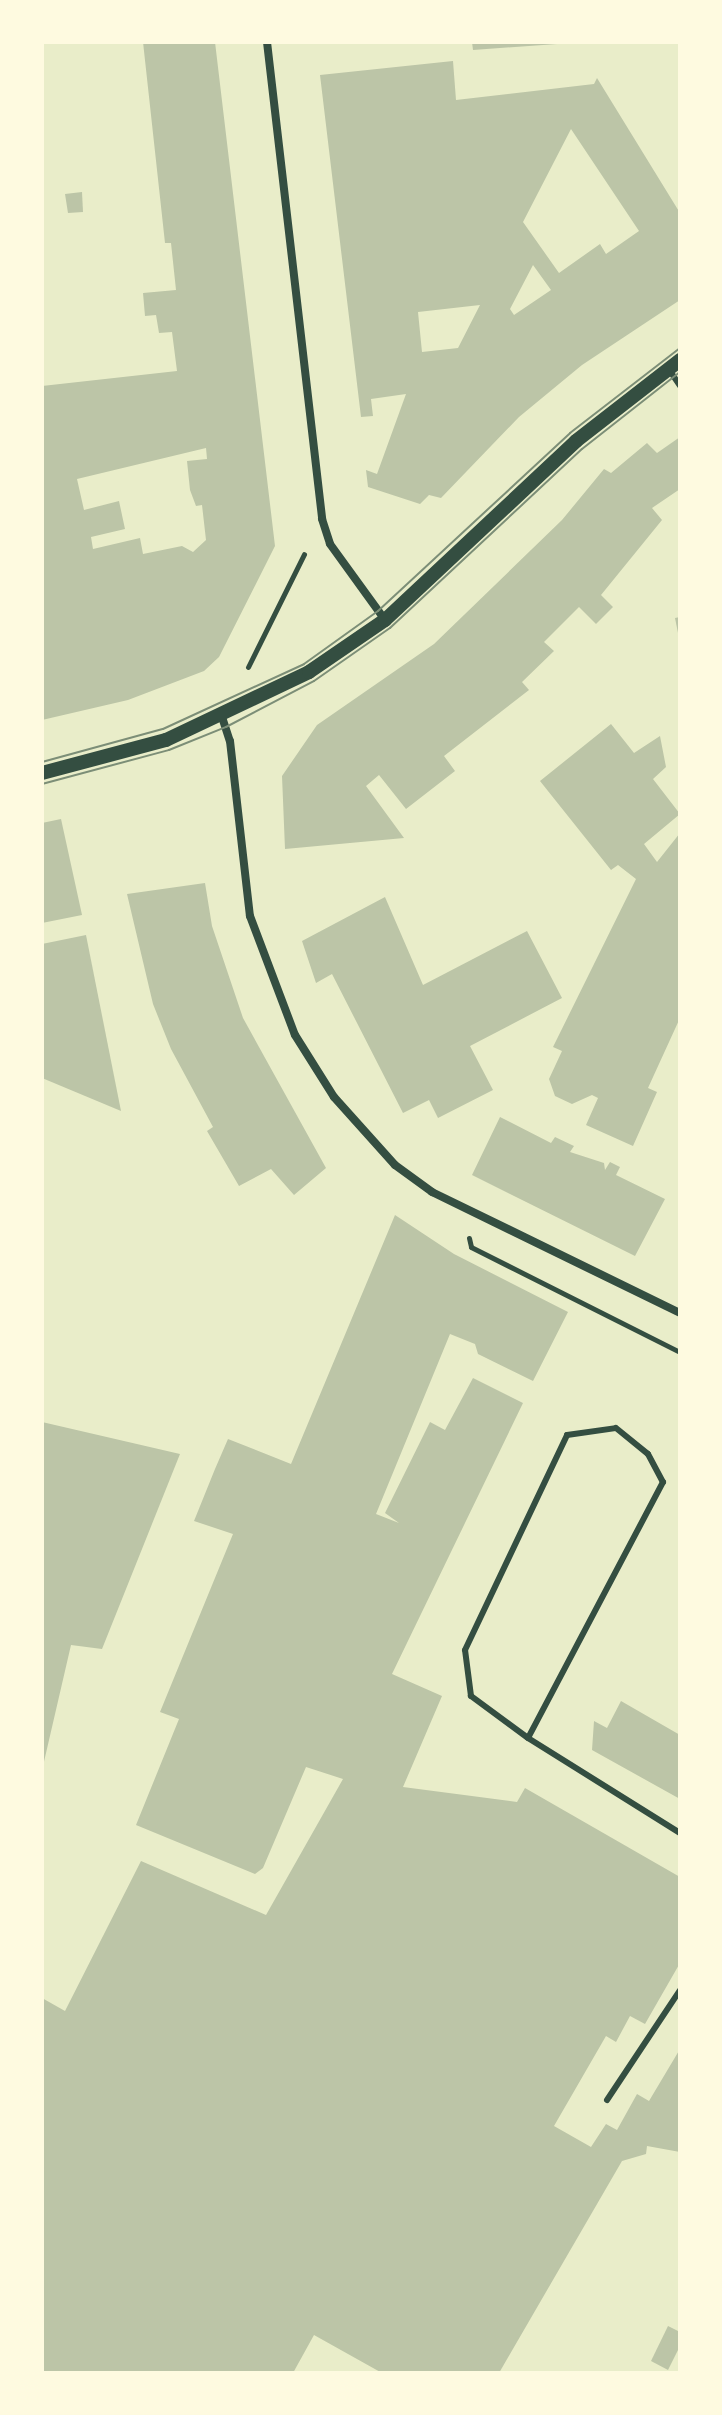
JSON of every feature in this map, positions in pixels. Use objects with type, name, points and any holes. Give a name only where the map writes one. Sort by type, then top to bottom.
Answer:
[{"type":"street","points":[[267,42],[322,519],[330,544],[385,620]]},
{"type":"street","points":[[42,773],[166,740],[222,717],[309,672],[385,620],[576,441],[674,364]]},
{"type":"street","points":[[222,717],[233,763],[250,916],[295,1035],[334,1097],[395,1165],[464,1210],[680,1313]]},
{"type":"lane","points":[[674,364],[680,386]]},
{"type":"lane","points":[[528,1738],[663,1482],[648,1454],[616,1428],[567,1435],[465,1650],[471,1696],[528,1738],[680,1833]]},
{"type":"lane","points":[[607,2100],[680,1990]]},
{"type":"path","points":[[252,659],[322,519]]},
{"type":"path","points":[[464,1210],[471,1247],[680,1352]]},
{"type":"building","points":[[143,42],[215,42],[275,546],[219,657],[204,671],[128,700],[42,720],[42,386],[177,371],[172,332],[159,333],[156,315],[145,316],[143,293],[176,290],[171,243],[165,243]],"holes":[[[206,448],[207,459],[187,461],[190,490],[196,506],[202,505],[206,540],[193,552],[182,546],[143,554],[140,538],[93,549],[91,537],[125,529],[119,501],[84,510],[77,479]]]},
{"type":"building","points":[[472,42],[557,42],[557,44],[473,50]]},
{"type":"building","points":[[453,61],[456,100],[594,84],[597,78],[680,213],[680,300],[582,365],[519,417],[441,498],[429,495],[420,504],[368,487],[366,470],[377,474],[406,394],[371,399],[373,416],[361,417],[320,75]],"holes":[[[571,129],[639,231],[606,254],[600,244],[559,273],[523,222]],[[533,265],[551,290],[514,315],[510,309]],[[480,305],[458,348],[422,352],[418,312]]]},
{"type":"building","points":[[82,192],[83,212],[68,213],[65,194]]},
{"type":"building","points":[[680,437],[680,489],[652,508],[662,520],[601,595],[613,607],[596,624],[579,607],[544,642],[554,651],[522,682],[529,690],[444,756],[455,771],[406,809],[379,775],[366,786],[404,838],[285,849],[282,776],[317,725],[434,644],[562,520],[604,469],[611,473],[647,443],[657,453]]},
{"type":"building","points":[[680,617],[680,638],[679,638],[675,618]]},
{"type":"building","points":[[611,724],[634,753],[660,736],[666,767],[653,779],[680,814],[644,844],[657,862],[680,833],[680,1018],[648,1088],[657,1092],[633,1146],[586,1125],[598,1098],[592,1095],[572,1104],[555,1096],[549,1079],[562,1051],[553,1047],[636,879],[618,865],[611,870],[540,781]]},
{"type":"building","points":[[61,819],[82,915],[42,923],[42,823]]},
{"type":"building","points":[[205,883],[212,926],[243,1018],[326,1168],[294,1195],[271,1169],[239,1186],[207,1131],[213,1127],[171,1049],[153,1004],[127,894]]},
{"type":"building","points":[[385,897],[423,985],[527,931],[562,998],[470,1046],[493,1090],[438,1118],[429,1100],[403,1113],[332,974],[316,983],[302,941]]},
{"type":"building","points":[[86,935],[121,1111],[42,1078],[42,944]]},
{"type":"building","points":[[500,1117],[551,1143],[555,1137],[574,1146],[570,1152],[604,1163],[605,1170],[610,1162],[620,1167],[616,1175],[665,1199],[635,1256],[472,1175]]},
{"type":"building","points":[[395,1215],[454,1254],[568,1312],[533,1381],[478,1354],[475,1344],[450,1334],[376,1514],[399,1523],[385,1513],[430,1422],[445,1430],[473,1378],[523,1403],[392,1674],[442,1696],[403,1787],[517,1802],[525,1788],[680,1877],[680,1963],[645,2024],[630,2016],[616,2042],[606,2036],[554,2126],[591,2147],[606,2124],[617,2130],[637,2094],[649,2101],[680,2049],[680,2152],[647,2146],[646,2154],[622,2161],[499,2373],[382,2373],[314,2335],[293,2373],[42,2373],[42,1998],[65,2011],[141,1861],[266,1915],[343,1779],[306,1767],[263,1868],[255,1874],[136,1825],[179,1719],[160,1712],[233,1534],[194,1521],[215,1469],[228,1439],[291,1464]]},
{"type":"building","points":[[42,1422],[180,1454],[102,1649],[71,1645],[43,1766]]},
{"type":"building","points":[[621,1701],[680,1735],[680,1799],[592,1750],[594,1721],[607,1728]]},
{"type":"building","points":[[668,2326],[680,2332],[680,2346],[668,2370],[651,2361]]},
{"type":"tram line","points":[[42,762],[163,729],[304,664],[378,611],[570,433],[680,348]]},
{"type":"tram line","points":[[42,784],[169,750],[226,727],[314,681],[390,628],[582,449],[680,372]]}]
